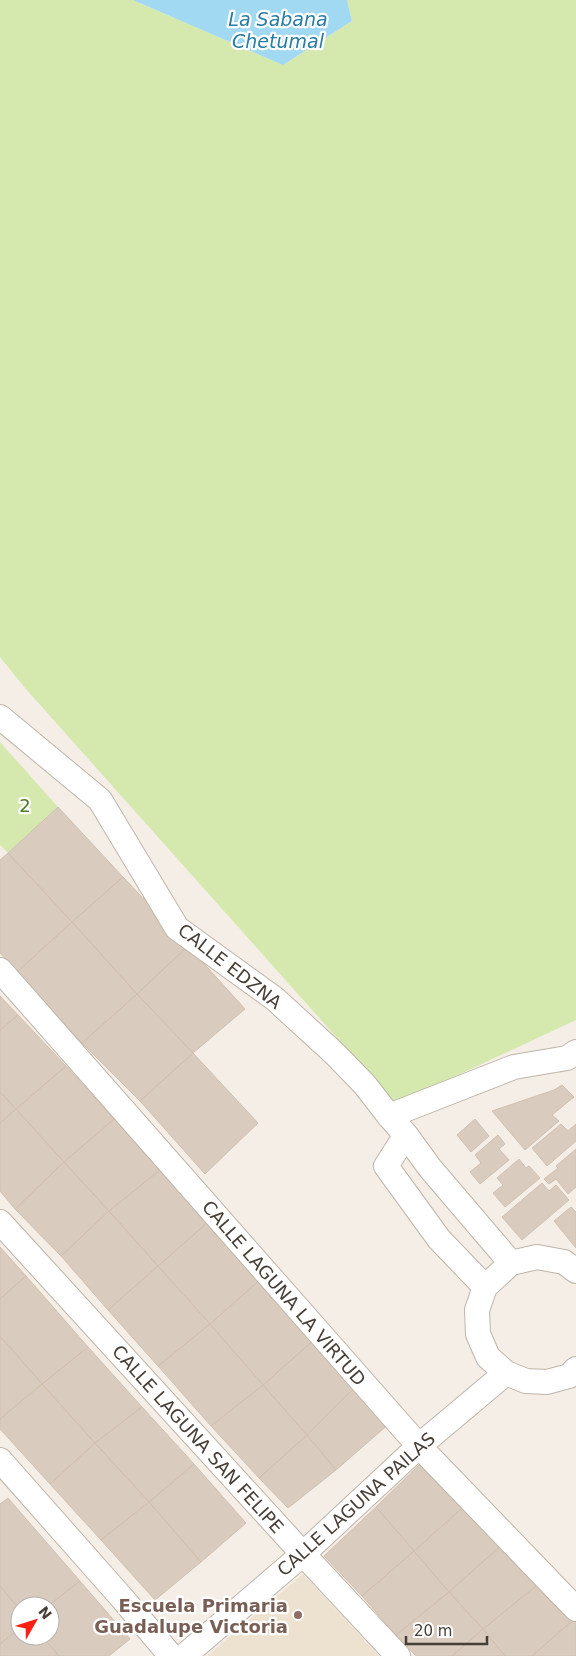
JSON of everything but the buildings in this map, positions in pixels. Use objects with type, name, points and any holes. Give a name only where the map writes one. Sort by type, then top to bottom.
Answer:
[{"type":"street","name":"CALLE EDZNA","points":[[2,723],[100,800],[177,928],[275,999],[335,1054],[365,1085],[430,1168],[511,1263]]},
{"type":"street","name":"CALLE LAGUNA LA VIRTUD","points":[[0,970],[419,1446],[576,1609]]},
{"type":"street","points":[[389,1116],[514,1067],[573,1059]]},
{"type":"street","points":[[406,1135],[386,1166],[439,1239],[485,1287]]},
{"type":"street","name":"CALLE LAGUNA SAN FELIPE","points":[[0,1222],[398,1656]]},
{"type":"street","points":[[574,1376],[547,1382],[526,1382],[506,1373],[488,1357],[478,1334],[477,1310],[485,1287],[511,1263],[537,1257],[564,1262],[576,1271]]},
{"type":"street","name":"CALLE LAGUNA PAILAS","points":[[184,1656],[303,1554],[419,1446],[506,1373]]},
{"type":"street","points":[[0,1460],[116,1590],[171,1656]]},
{"type":"shaded area","name":"Escuela Primaria Guadalupe Victoria","points":[[303,1574],[379,1656],[207,1656]]},
{"type":"green space","points":[[0,0],[133,0],[283,65],[352,21],[347,0],[576,0],[576,1020],[396,1104],[25,688],[0,657]]},
{"type":"green space","name":"2","points":[[0,742],[58,807],[8,853],[0,845]]},
{"type":"water","name":"La Sabana Chetumal","points":[[133,0],[347,0],[352,21],[283,65]]},
{"type":"place","name":"Escuela Primaria Guadalupe Victoria","points":[[298,1615]]}]
